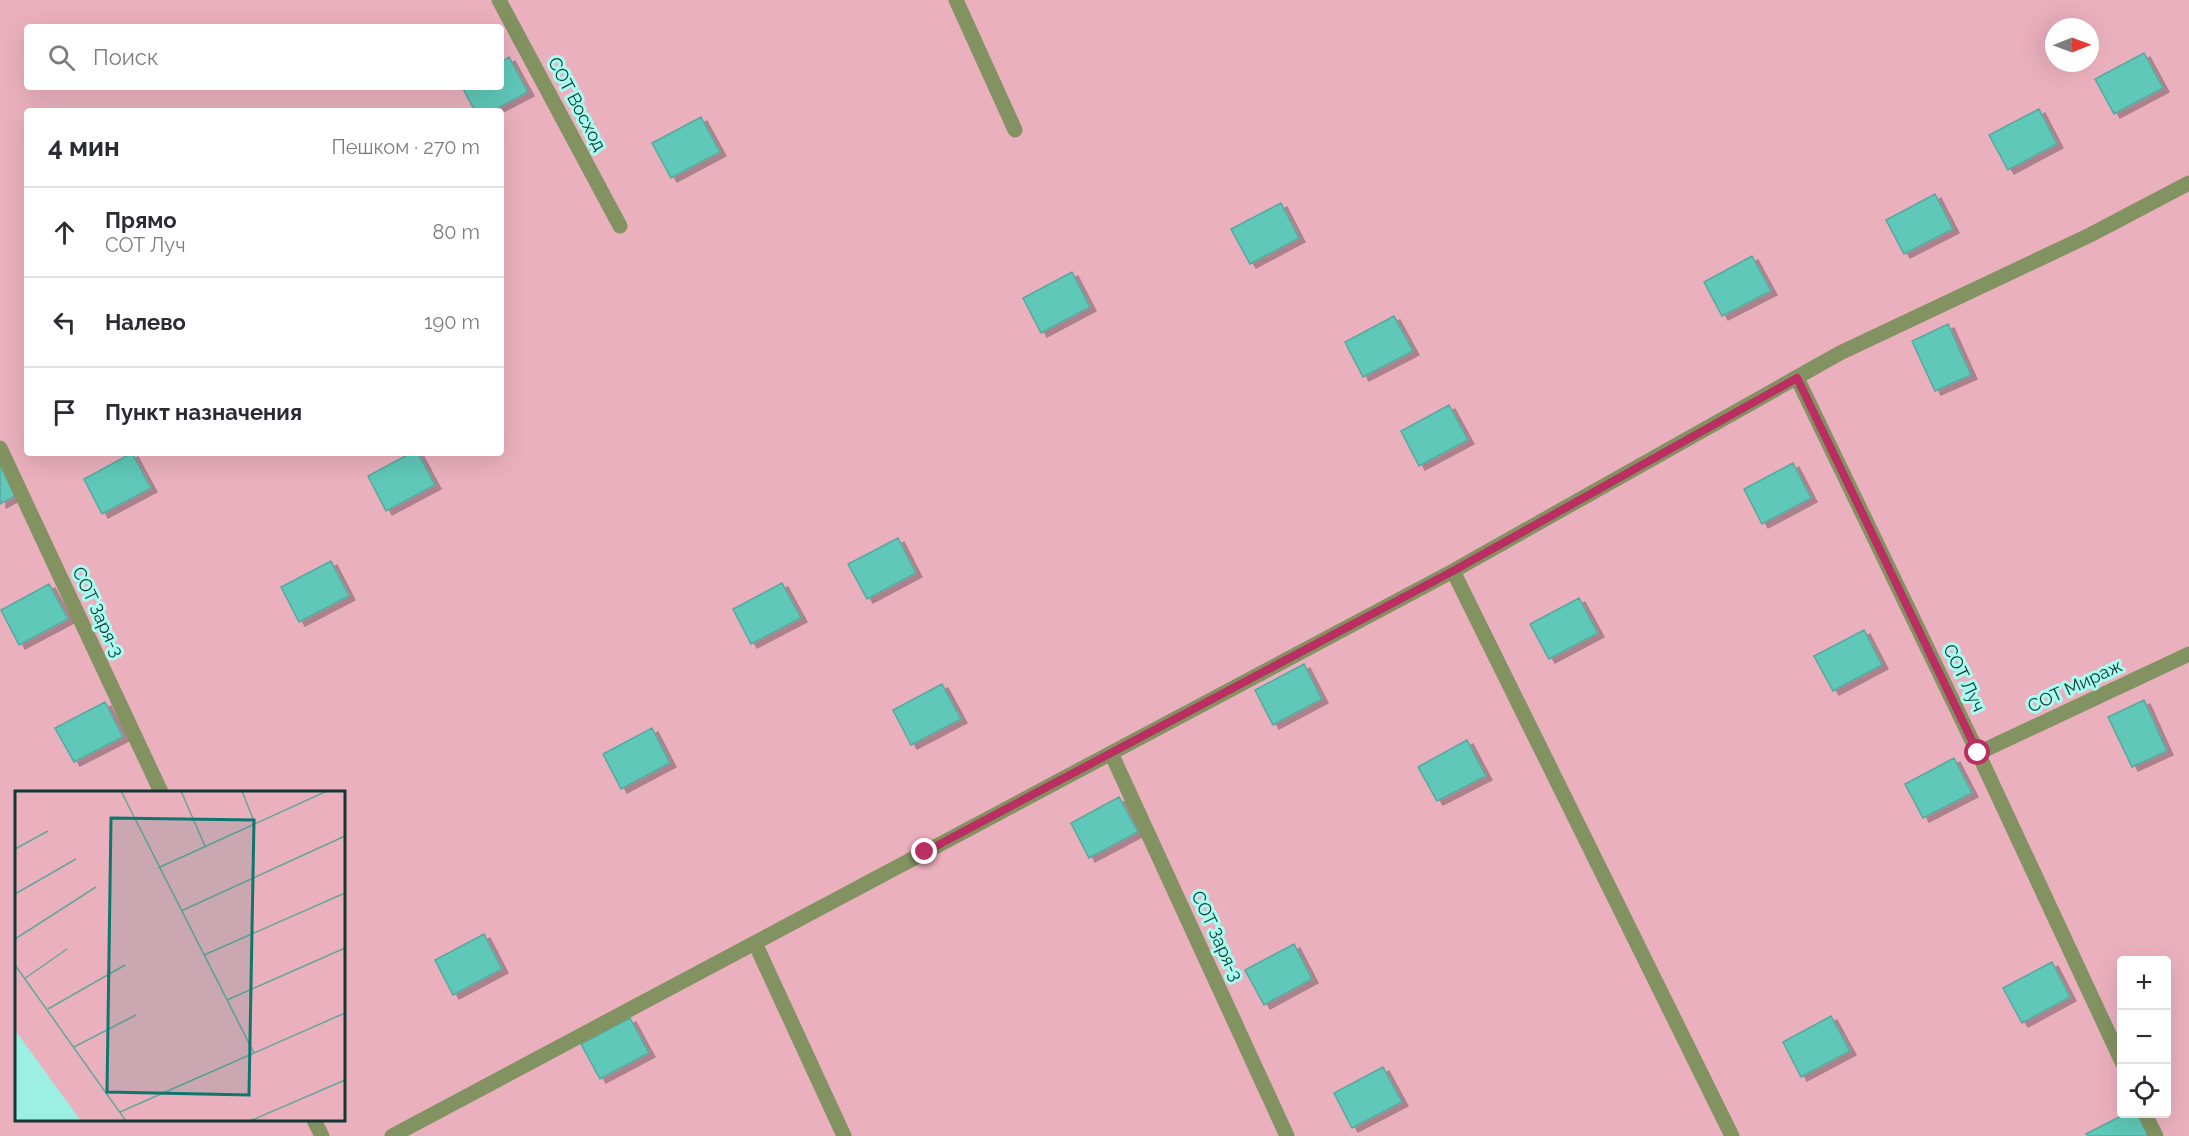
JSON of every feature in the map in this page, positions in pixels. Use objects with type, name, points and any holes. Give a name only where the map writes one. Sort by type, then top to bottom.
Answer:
[{"type":"street","name":"СОТ Восход","points":[[499,0],[620,225]]},
{"type":"street","points":[[956,0],[1015,130]]},
{"type":"street","points":[[392,1136],[1453,571],[1840,352],[2090,235],[2189,183]]},
{"type":"street","name":"СОТ Луч","points":[[1797,378],[1978,753],[2117,1053]]},
{"type":"street","name":"СОТ Заря-3","points":[[0,448],[161,791]]},
{"type":"street","points":[[1453,571],[1732,1136]]},
{"type":"street","name":"СОТ Мираж","points":[[1978,753],[2189,654]]},
{"type":"street","name":"СОТ Заря-3","points":[[1111,753],[1287,1136]]},
{"type":"street","points":[[755,943],[844,1136]]},
{"type":"street","points":[[2147,1118],[2156,1136]]},
{"type":"street","points":[[315,1121],[322,1136]]},
{"type":"shaded area","points":[[0,0],[2189,0],[2189,1136],[0,1136]]},
{"type":"building","points":[[2144,53],[2163,88],[2114,114],[2095,79]]},
{"type":"building","points":[[509,57],[528,92],[498,108],[473,108],[464,90],[504,90],[504,60]]},
{"type":"building","points":[[2039,109],[2057,144],[2008,170],[1989,135]]},
{"type":"building","points":[[701,117],[720,152],[671,178],[652,143]]},
{"type":"building","points":[[1935,194],[1953,229],[1904,254],[1886,220]]},
{"type":"building","points":[[1281,203],[1299,238],[1250,264],[1231,229]]},
{"type":"building","points":[[1752,256],[1771,291],[1722,316],[1704,282]]},
{"type":"building","points":[[1072,272],[1090,307],[1041,333],[1023,298]]},
{"type":"building","points":[[1394,316],[1413,351],[1363,377],[1345,342]]},
{"type":"building","points":[[1948,324],[1971,375],[1935,391],[1912,341]]},
{"type":"building","points":[[1449,405],[1468,440],[1419,466],[1401,431]]},
{"type":"building","points":[[126,456],[134,456],[151,488],[102,514],[84,479]]},
{"type":"building","points":[[405,456],[420,456],[435,485],[386,511],[368,476]]},
{"type":"building","points":[[0,463],[17,495],[0,504]]},
{"type":"building","points":[[1793,463],[1811,498],[1762,524],[1744,489]]},
{"type":"building","points":[[898,538],[916,573],[867,599],[848,564]]},
{"type":"building","points":[[331,561],[349,596],[299,622],[281,587]]},
{"type":"building","points":[[782,583],[801,618],[751,644],[733,609]]},
{"type":"building","points":[[49,584],[68,619],[19,645],[1,610]]},
{"type":"building","points":[[1579,598],[1598,633],[1549,659],[1530,624]]},
{"type":"building","points":[[1864,630],[1882,665],[1833,691],[1814,656]]},
{"type":"building","points":[[1304,664],[1322,699],[1273,725],[1255,690]]},
{"type":"building","points":[[942,684],[961,719],[911,745],[893,710]]},
{"type":"building","points":[[2144,700],[2167,751],[2132,767],[2108,717]]},
{"type":"building","points":[[105,702],[123,737],[74,762],[55,728]]},
{"type":"building","points":[[652,728],[670,763],[621,789],[603,754]]},
{"type":"building","points":[[1467,740],[1486,776],[1437,801],[1418,767]]},
{"type":"building","points":[[1954,758],[1972,793],[1923,818],[1905,784]]},
{"type":"building","points":[[1119,797],[1138,832],[1089,858],[1071,823]]},
{"type":"building","points":[[484,934],[502,969],[453,995],[435,960]]},
{"type":"building","points":[[1294,944],[1312,979],[1264,1005],[1245,970]]},
{"type":"building","points":[[2052,962],[2070,997],[2022,1023],[2003,988]]},
{"type":"building","points":[[1831,1016],[1850,1051],[1801,1077],[1783,1042]]},
{"type":"building","points":[[630,1018],[649,1053],[600,1079],[581,1044]]},
{"type":"building","points":[[1383,1067],[1402,1102],[1352,1128],[1334,1093]]},
{"type":"building","points":[[2117,1118],[2140,1118],[2150,1136],[2088,1136],[2086,1134]]},
{"type":"route","points":[[925,852],[1453,571],[1797,378],[1978,753]]}]
